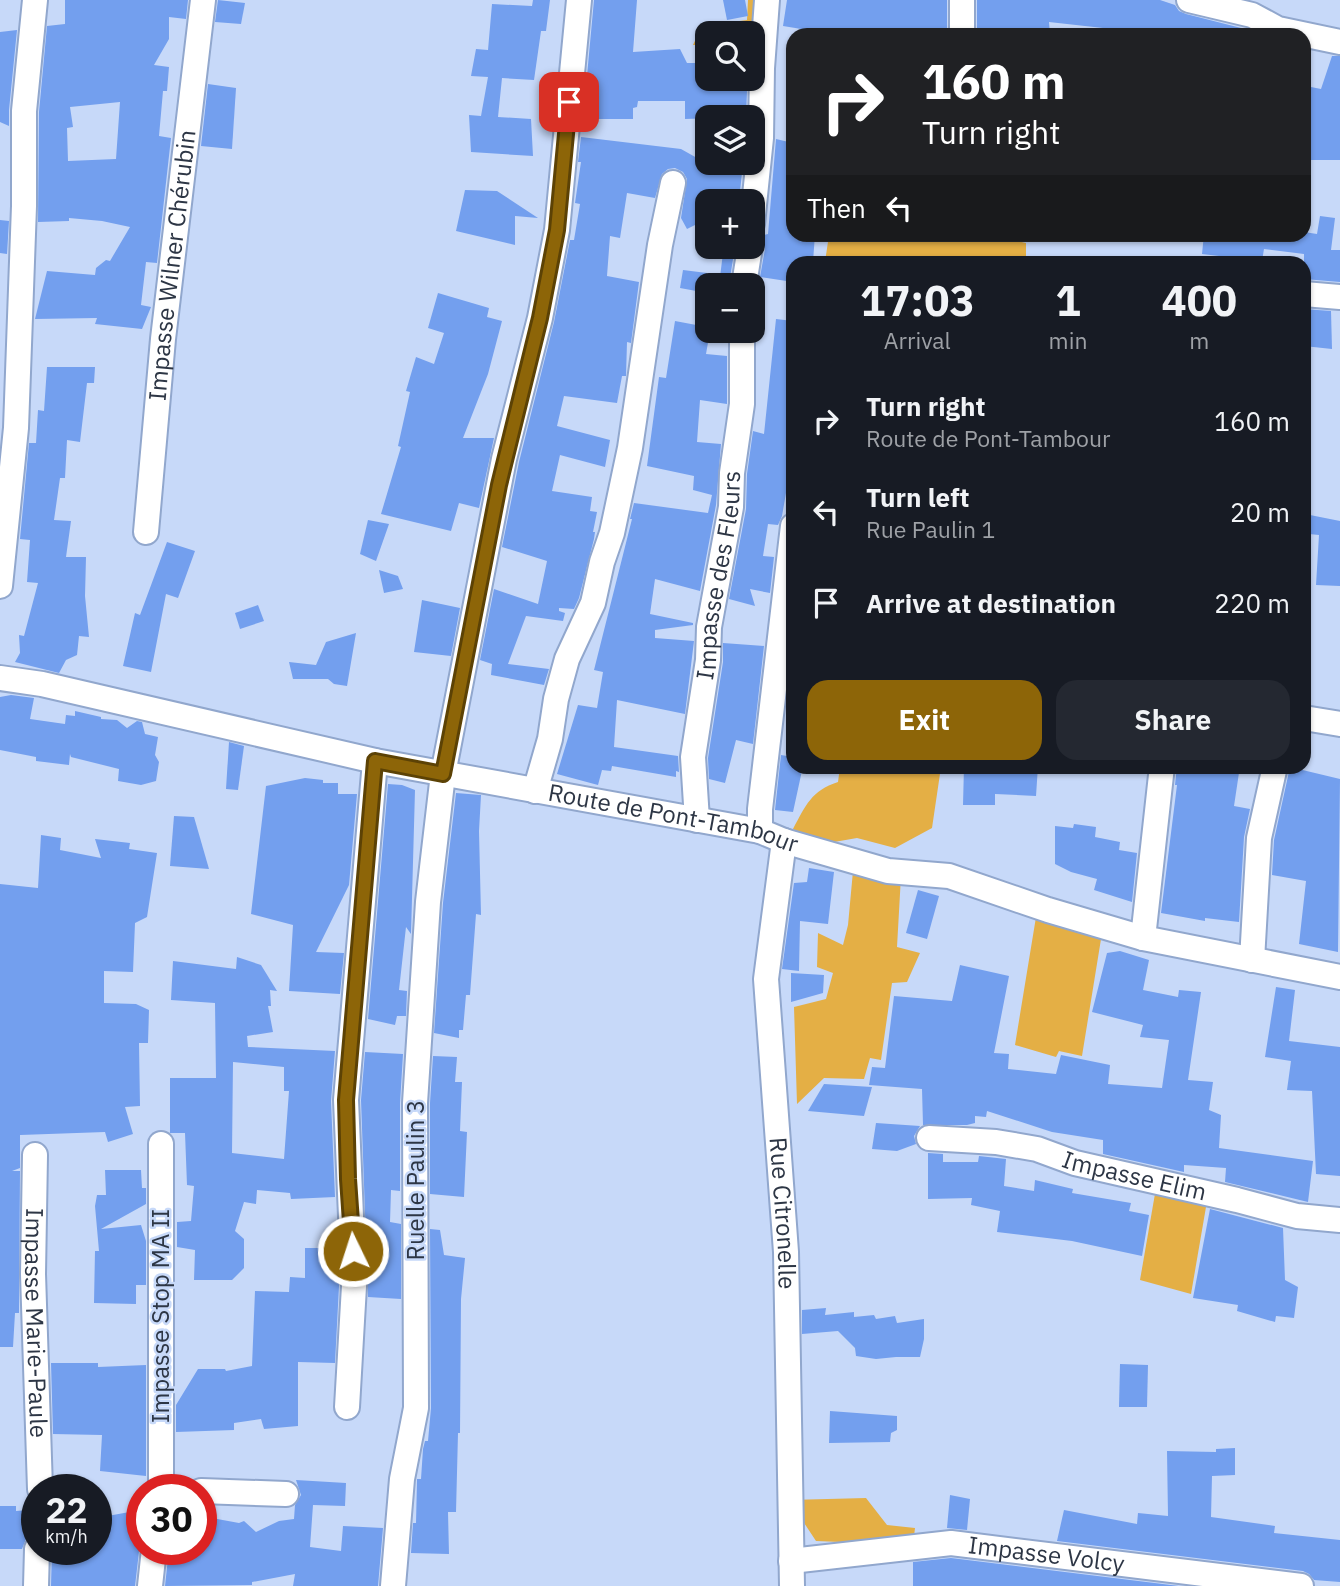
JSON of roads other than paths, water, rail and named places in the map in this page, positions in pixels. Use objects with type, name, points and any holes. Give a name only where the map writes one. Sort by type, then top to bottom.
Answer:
[{"type":"street","points":[[0,586],[16,428],[24,206],[24,111],[35,0]]},
{"type":"street","name":"Impasse Wilner Chérubin","points":[[146,533],[163,339],[203,0]]},
{"type":"street","name":"Ruelle Paulin 3","points":[[393,1586],[402,1479],[416,1408],[415,1103],[429,902],[443,774],[499,485],[540,318],[557,230],[579,0]]},
{"type":"street","points":[[756,189],[761,138],[767,0]]},
{"type":"street","points":[[962,0],[962,28]]},
{"type":"street","points":[[1189,0],[1252,15],[1276,28]]},
{"type":"street","points":[[1311,36],[1340,42]]},
{"type":"street","points":[[535,791],[550,739],[555,699],[567,659],[593,603],[601,562],[612,533],[630,448],[660,246],[673,183]]},
{"type":"street","points":[[1311,295],[1340,297]]},
{"type":"street","name":"Impasse des Fleurs","points":[[697,820],[692,757],[708,660],[709,627],[732,507],[732,473],[742,404],[742,343]]},
{"type":"street","points":[[760,831],[760,809],[786,586]]},
{"type":"street","name":"Route de Pont-Tambour","points":[[0,678],[41,684],[164,711],[375,761],[760,831],[888,871],[949,876],[1048,910],[1143,938],[1340,977]]},
{"type":"street","points":[[1311,719],[1340,724]]},
{"type":"street","points":[[347,1407],[354,1286],[346,1100],[375,761]]},
{"type":"street","points":[[1143,938],[1161,774]]},
{"type":"street","points":[[1252,960],[1259,838],[1273,774]]},
{"type":"street","name":"Rue Citronelle","points":[[785,841],[766,979],[786,1252],[791,1574]]},
{"type":"street","name":"Impasse Elim","points":[[929,1138],[996,1142],[1037,1149],[1075,1163],[1297,1216],[1340,1220]]},
{"type":"street","name":"Impasse Stop MA II","points":[[161,1144],[161,1474]]},
{"type":"street","name":"Impasse Marie-Paule","points":[[35,1155],[33,1274],[40,1474]]},
{"type":"street","points":[[217,1492],[286,1494]]},
{"type":"street","name":"Impasse Volcy","points":[[791,1574],[951,1543],[1301,1586]]},
{"type":"street","points":[[36,1586],[37,1565]]},
{"type":"street","points":[[150,1586],[152,1565]]}]
